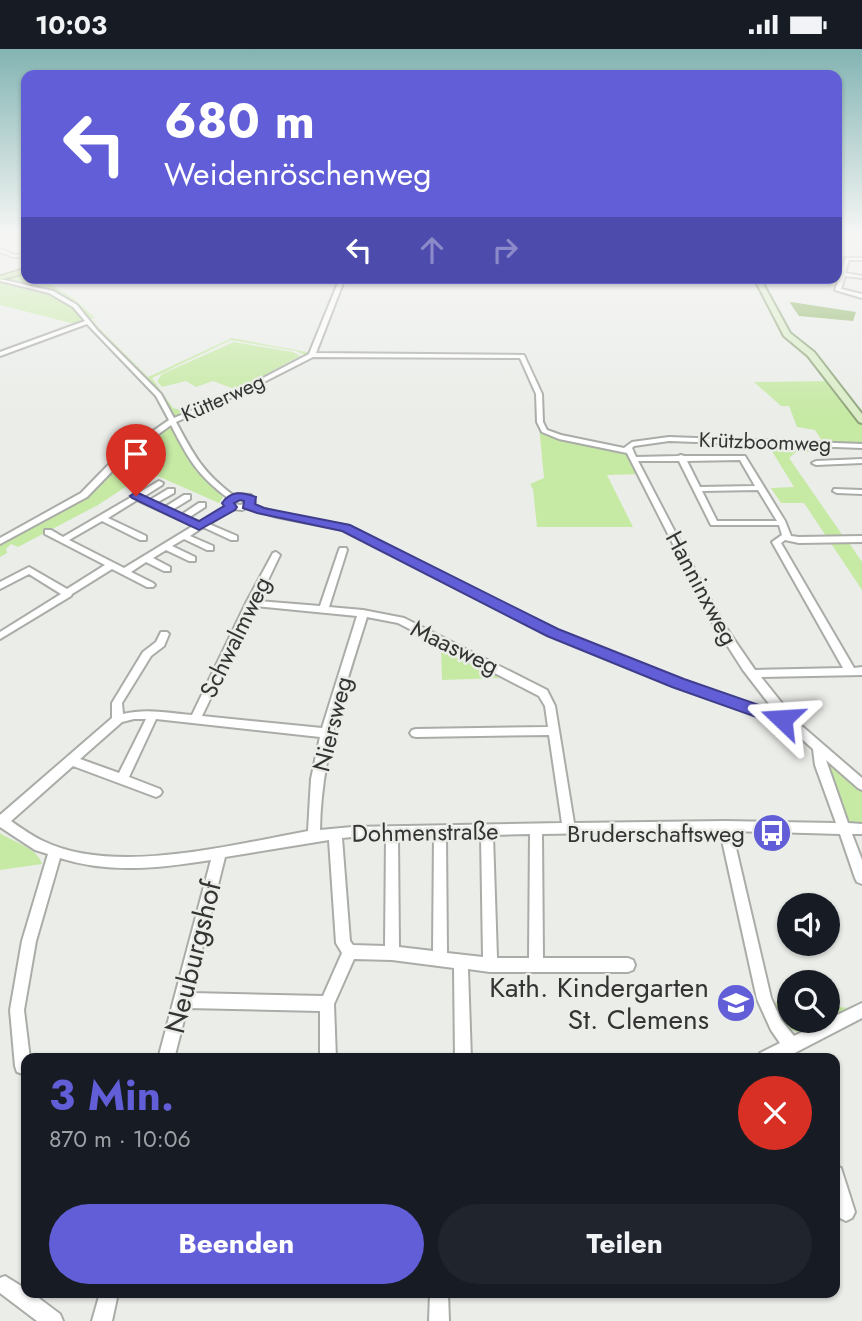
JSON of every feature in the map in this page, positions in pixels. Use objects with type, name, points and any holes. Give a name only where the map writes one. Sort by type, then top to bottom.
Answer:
[{"type":"main road","points":[[767,296],[787,334],[811,354],[862,420]]},
{"type":"street","points":[[60,296],[75,306],[153,387],[164,402],[193,461],[232,502],[277,515],[346,528],[552,632],[678,683],[782,719],[800,730],[862,785]]},
{"type":"street","points":[[312,355],[336,296]]},
{"type":"street","points":[[0,354],[88,322]]},
{"type":"street","name":"Kütterweg","points":[[0,541],[84,495],[120,458],[172,421],[244,390],[312,355],[522,356],[540,394],[540,422],[544,431],[632,455]]},
{"type":"street","name":"Krützboomweg","points":[[632,455],[628,447],[632,444],[669,439],[862,446]]},
{"type":"street","points":[[712,443],[721,458]]},
{"type":"street","points":[[632,455],[742,458],[782,523],[787,537]]},
{"type":"street","name":"Hanninxweg","points":[[632,455],[718,623],[781,710],[782,719]]},
{"type":"street","points":[[681,457],[716,524],[782,523]]},
{"type":"street","points":[[816,463],[862,461]]},
{"type":"street","points":[[63,540],[159,483]]},
{"type":"street","points":[[696,489],[761,488]]},
{"type":"street","points":[[151,503],[171,491]]},
{"type":"street","points":[[837,491],[862,492]]},
{"type":"street","points":[[138,497],[234,538]]},
{"type":"street","points":[[166,510],[187,498]]},
{"type":"street","points":[[124,572],[201,525],[232,502]]},
{"type":"street","points":[[182,518],[202,505]]},
{"type":"street","points":[[102,518],[143,538]]},
{"type":"street","points":[[48,532],[150,585]]},
{"type":"street","points":[[184,536],[211,548]]},
{"type":"street","points":[[857,671],[776,541],[787,537],[799,540],[862,539]]},
{"type":"street","points":[[165,546],[192,559]]},
{"type":"street","points":[[323,610],[342,550]]},
{"type":"street","name":"Schwalmweg","points":[[195,719],[276,555]]},
{"type":"street","points":[[145,558],[167,569]]},
{"type":"street","points":[[0,636],[112,565]]},
{"type":"street","points":[[0,586],[29,570],[68,594]]},
{"type":"street","name":"Maasweg","points":[[251,603],[363,613],[401,620],[543,693],[550,706],[569,829]]},
{"type":"street","name":"Niersweg","points":[[314,836],[315,800],[326,733],[363,613]]},
{"type":"street","points":[[118,719],[117,703],[147,654],[160,644],[164,634]]},
{"type":"street","points":[[754,674],[857,671]]},
{"type":"street","points":[[0,821],[118,719],[134,715],[153,715],[326,733]]},
{"type":"street","points":[[122,779],[153,715]]},
{"type":"street","points":[[416,733],[552,731]]},
{"type":"street","points":[[819,749],[821,765],[862,878]]},
{"type":"street","points":[[70,760],[156,792]]},
{"type":"street","name":"Dohmenstraße","points":[[0,821],[15,832],[55,852],[138,864],[219,855],[335,833],[725,826],[862,829]]},
{"type":"street","points":[[725,826],[764,999],[787,1051],[862,1010]]},
{"type":"street","points":[[440,830],[440,957]]},
{"type":"street","points":[[536,830],[536,965]]},
{"type":"street","points":[[392,831],[392,953]]},
{"type":"street","points":[[487,831],[490,965]]},
{"type":"street","points":[[335,833],[343,943],[350,952]]},
{"type":"street","points":[[22,1053],[18,1010],[29,941],[55,852]]},
{"type":"street","name":"Neuburgshof","points":[[168,1053],[219,855]]},
{"type":"street","points":[[350,952],[440,957],[490,965],[628,965]]},
{"type":"street","points":[[328,1053],[327,1004],[350,952]]},
{"type":"street","points":[[461,961],[463,1053]]},
{"type":"street","points":[[182,1000],[327,1004]]},
{"type":"street","points":[[840,1191],[846,1212]]},
{"type":"street","points":[[7,1285],[21,1296]]},
{"type":"street","points":[[24,1298],[53,1321]]},
{"type":"street","points":[[102,1321],[108,1298]]},
{"type":"street","points":[[439,1298],[439,1321]]},
{"type":"shaded area","points":[[0,296],[70,296],[95,318],[75,324],[0,305]]},
{"type":"shaded area","points":[[790,303],[856,312],[853,321],[799,316]]},
{"type":"shaded area","points":[[101,318],[94,321],[95,324],[148,377],[232,338],[312,353],[290,365],[305,355],[296,351],[231,340],[152,378],[173,408],[184,409],[208,404],[173,418],[154,387],[90,322]]},
{"type":"shaded area","points":[[234,342],[293,352],[300,356],[237,390],[213,381],[196,387],[186,381],[162,387],[157,381],[162,374]]},
{"type":"shaded area","points":[[830,381],[862,423],[862,444],[823,442],[815,430],[797,427],[789,406],[781,406],[754,382]]},
{"type":"shaded area","points":[[169,425],[173,426],[191,462],[223,497],[219,503],[144,470],[127,482],[130,484],[98,505],[18,547],[11,544],[6,549],[7,553],[0,557],[0,542],[77,501],[111,468]]},
{"type":"shaded area","points":[[539,426],[545,432],[567,441],[628,452],[641,474],[607,475],[633,527],[537,527],[533,489],[530,484],[544,478]]},
{"type":"shaded area","points":[[767,443],[809,445],[814,452],[796,452],[789,458],[843,536],[826,536],[804,503],[781,503],[771,488],[794,487]]},
{"type":"shaded area","points":[[830,542],[849,543],[862,562],[862,590]]},
{"type":"shaded area","points":[[441,649],[500,678],[442,680]]},
{"type":"shaded area","points":[[826,762],[862,788],[862,825],[844,824]]},
{"type":"shaded area","points":[[0,833],[36,854],[42,864],[0,870]]},
{"type":"shaded area","points":[[840,1007],[850,1008],[852,1011],[840,1017]]},
{"type":"place","name":"Bruderschaftsweg","points":[[772,833]]},
{"type":"place","name":"Kath. Kindergarten St. Clemens","points":[[736,1003]]},
{"type":"route","points":[[136,496],[199,526],[231,507],[228,503],[231,499],[241,496],[251,500],[248,506],[261,511],[346,528],[511,614],[552,632],[678,683],[782,719]]}]
